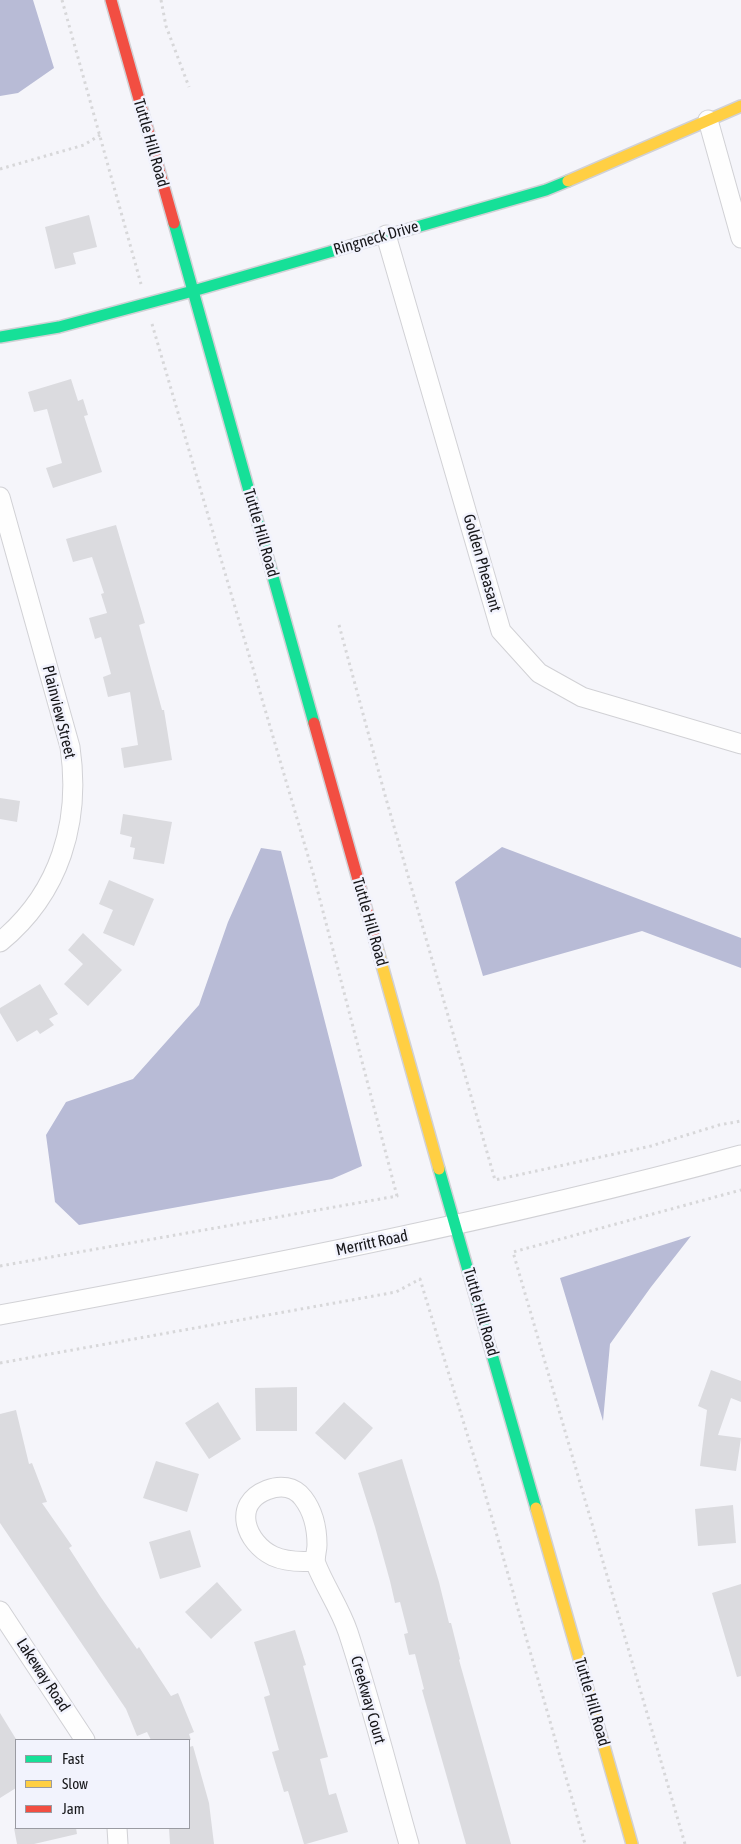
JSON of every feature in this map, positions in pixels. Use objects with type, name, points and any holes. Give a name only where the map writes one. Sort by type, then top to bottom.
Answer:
[{"type":"main road","name":"Tuttle Hill Road","points":[[111,0],[455,1225],[632,1844]]},
{"type":"main road","name":"Ringneck Drive","points":[[0,337],[59,327],[193,291],[546,190],[741,106]]},
{"type":"street","points":[[708,120],[741,238]]},
{"type":"street","name":"Golden Pheasant","points":[[386,235],[502,631],[539,673],[582,697],[741,744]]},
{"type":"street","name":"Plainview Street","points":[[0,497],[70,747],[74,774],[69,826],[57,869],[35,905],[22,921],[0,942]]},
{"type":"street","name":"Merritt Road","points":[[0,1314],[403,1237],[741,1155]]},
{"type":"street","name":"Creekway Court","points":[[315,1561],[288,1560],[263,1550],[252,1538],[245,1522],[245,1511],[253,1499],[262,1492],[278,1486],[293,1489],[310,1508],[316,1532],[317,1547],[315,1561],[348,1631],[409,1844]]},
{"type":"street","name":"Lakeway Road","points":[[0,1611],[84,1739]]},
{"type":"street","points":[[117,1829],[118,1844]]},
{"type":"path","points":[[0,1266],[397,1196],[313,873],[146,303],[62,0]]},
{"type":"path","points":[[161,0],[166,26],[189,87]]},
{"type":"path","points":[[0,169],[84,145],[100,135]]},
{"type":"path","points":[[339,624],[388,805],[495,1180],[651,1146],[720,1125],[741,1121]]},
{"type":"path","points":[[685,1844],[513,1252],[741,1190]]},
{"type":"path","points":[[0,1363],[396,1292],[420,1279],[482,1483],[585,1844]]},
{"type":"water","points":[[0,0],[33,0],[54,68],[18,93],[0,96]]},
{"type":"water","points":[[502,847],[741,938],[741,968],[642,931],[483,976],[455,882]]},
{"type":"water","points":[[261,848],[281,851],[362,1166],[332,1179],[79,1225],[55,1202],[46,1135],[66,1102],[133,1079],[199,1005],[228,922]]},
{"type":"water","points":[[691,1236],[610,1344],[603,1421],[560,1278]]},
{"type":"building","points":[[89,215],[97,247],[73,253],[76,264],[55,269],[45,227]]},
{"type":"building","points":[[71,379],[78,401],[83,399],[88,415],[84,416],[102,472],[53,488],[46,468],[62,463],[47,409],[34,412],[28,392]]},
{"type":"building","points":[[116,525],[145,623],[139,625],[162,710],[164,710],[172,760],[124,768],[121,748],[138,745],[130,692],[108,697],[103,677],[111,674],[101,637],[95,639],[89,618],[107,613],[101,594],[104,593],[92,557],[73,562],[66,539]]},
{"type":"building","points":[[0,798],[20,801],[17,822],[0,819]]},
{"type":"building","points":[[123,814],[172,822],[164,864],[133,859],[135,848],[130,847],[132,837],[120,834]]},
{"type":"building","points":[[109,880],[154,899],[134,946],[103,933],[113,910],[99,904]]},
{"type":"building","points":[[83,933],[122,970],[88,1006],[64,984],[83,964],[68,950]]},
{"type":"building","points":[[40,984],[58,1014],[49,1019],[54,1025],[40,1034],[37,1030],[17,1042],[0,1013],[0,1008]]},
{"type":"building","points":[[711,1370],[741,1381],[741,1402],[731,1398],[718,1435],[741,1438],[736,1471],[700,1466],[707,1410],[698,1406]]},
{"type":"building","points":[[297,1387],[297,1431],[256,1431],[255,1388]]},
{"type":"building","points":[[218,1402],[241,1439],[209,1459],[185,1423]]},
{"type":"building","points":[[344,1402],[373,1428],[345,1460],[315,1433]]},
{"type":"building","points":[[16,1410],[29,1464],[32,1463],[47,1502],[42,1503],[72,1546],[69,1548],[100,1596],[137,1649],[139,1647],[171,1696],[178,1693],[194,1732],[189,1734],[191,1740],[150,1739],[147,1732],[137,1736],[126,1709],[0,1523],[0,1414]]},
{"type":"building","points":[[402,1459],[439,1582],[449,1623],[451,1623],[459,1660],[511,1844],[466,1844],[422,1690],[424,1689],[415,1654],[409,1655],[404,1634],[408,1633],[400,1602],[395,1603],[375,1527],[358,1473]]},
{"type":"building","points":[[156,1461],[199,1474],[187,1512],[143,1498]]},
{"type":"building","points":[[733,1505],[736,1543],[698,1546],[695,1509]]},
{"type":"building","points":[[190,1530],[201,1567],[160,1579],[149,1542]]},
{"type":"building","points":[[217,1582],[242,1610],[211,1639],[185,1612]]},
{"type":"building","points":[[741,1584],[741,1676],[737,1677],[712,1593]]},
{"type":"building","points":[[295,1630],[306,1665],[303,1666],[328,1757],[320,1759],[329,1795],[336,1793],[348,1832],[306,1844],[304,1844],[288,1791],[284,1792],[272,1752],[279,1750],[264,1697],[270,1695],[254,1642]]},
{"type":"building","points":[[0,1713],[16,1739],[15,1789],[0,1798]]},
{"type":"building","points":[[193,1746],[209,1803],[214,1844],[170,1844],[169,1829],[190,1829],[190,1747]]},
{"type":"building","points":[[14,1828],[76,1829],[77,1834],[34,1844],[17,1844]]},
{"type":"traffic: fast","points":[[0,337],[59,327],[193,291],[546,190],[568,181]]},
{"type":"traffic: fast","points":[[174,223],[314,723]]},
{"type":"traffic: fast","points":[[439,1169],[536,1508]]},
{"type":"traffic: slow","points":[[568,181],[741,106]]},
{"type":"traffic: slow","points":[[375,940],[439,1169]]},
{"type":"traffic: slow","points":[[536,1508],[632,1844]]},
{"type":"traffic: jam","points":[[111,0],[174,223]]},
{"type":"traffic: jam","points":[[314,723],[375,940]]}]
